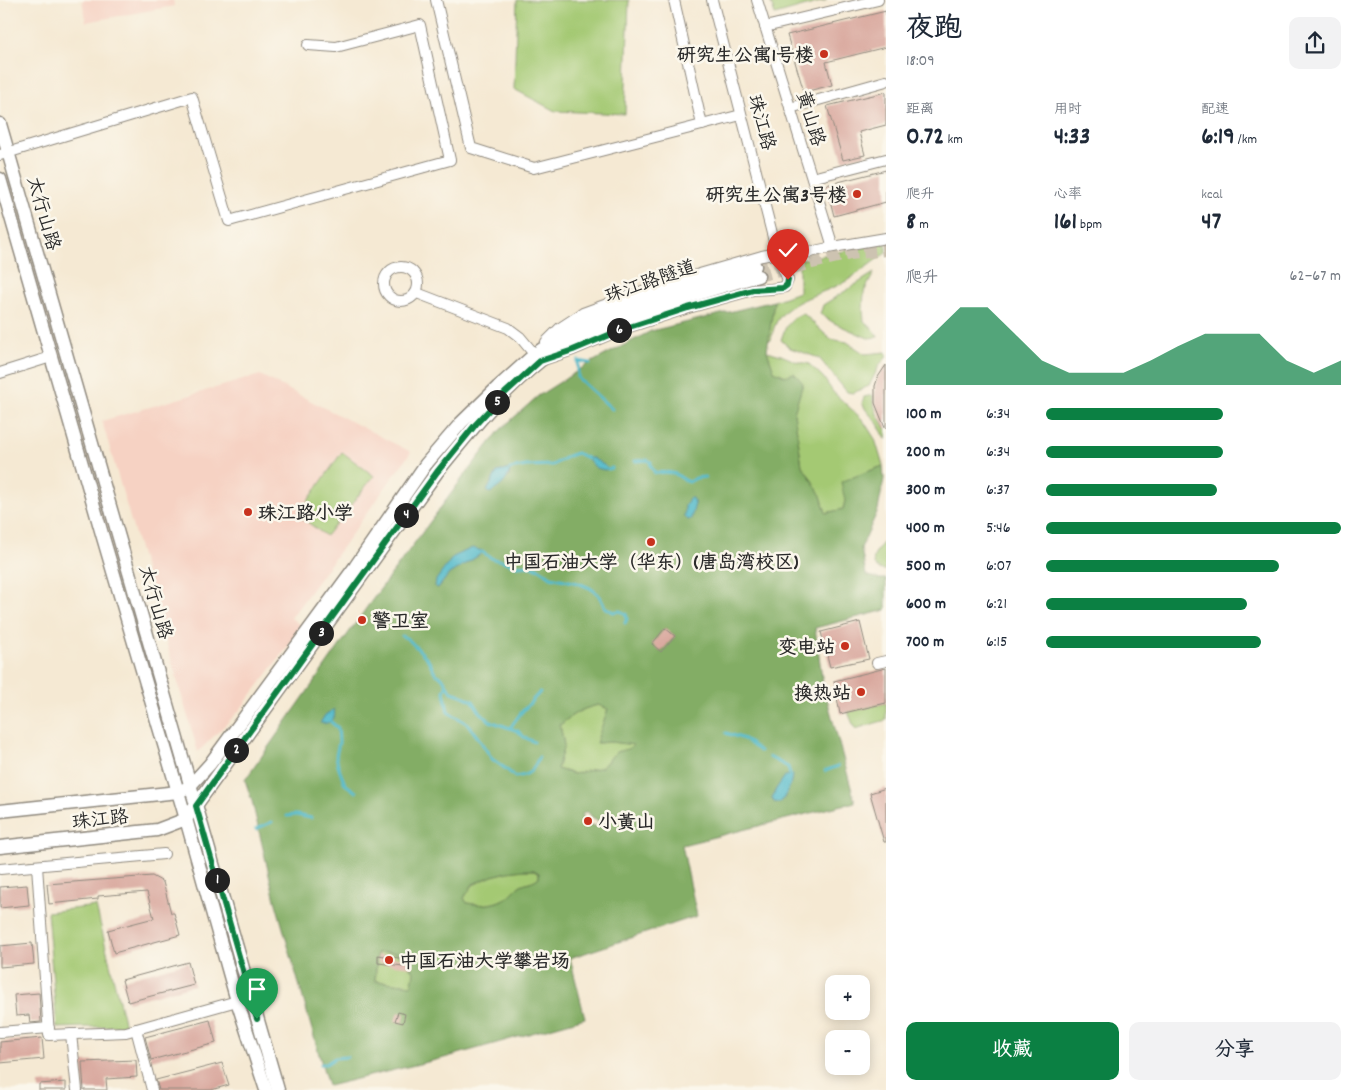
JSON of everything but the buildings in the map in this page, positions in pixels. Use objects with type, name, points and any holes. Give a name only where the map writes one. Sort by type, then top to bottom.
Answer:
[{"type":"main road","name":"太行山路","points":[[0,124],[4,153],[184,789],[186,819],[237,1002],[266,1090]]},
{"type":"main road","name":"太行山路","points":[[0,178],[102,534],[184,789],[196,806],[278,1090]]},
{"type":"main road","name":"珠江路隧道","points":[[538,357],[562,341],[756,271]]},
{"type":"main road","points":[[184,789],[210,764],[252,708],[349,575],[426,464],[461,423],[498,386],[538,357]]},
{"type":"main road","points":[[186,819],[437,472],[476,424],[538,357]]},
{"type":"main road","name":"珠江路","points":[[0,811],[184,789]]},
{"type":"main road","name":"珠江路","points":[[0,847],[157,830],[186,819]]},
{"type":"street","points":[[436,0],[471,148],[534,168],[741,115]]},
{"type":"street","points":[[674,0],[702,125]]},
{"type":"street","name":"珠江路","points":[[538,357],[573,350],[623,329],[688,308],[753,290],[783,288],[787,285],[788,280],[777,253],[712,0]]},
{"type":"street","name":"黄山路","points":[[757,0],[833,247]]},
{"type":"street","points":[[765,27],[878,0]]},
{"type":"street","points":[[4,153],[192,97],[229,221],[450,160],[420,25],[336,47],[308,45]]},
{"type":"street","points":[[790,108],[886,82]]},
{"type":"street","points":[[812,178],[886,159]]},
{"type":"street","points":[[417,293],[508,328],[520,336],[538,357],[560,328],[583,313],[652,288],[762,256],[777,253],[791,256],[886,238]]},
{"type":"street","points":[[0,373],[51,357]]},
{"type":"street","points":[[0,870],[164,854]]},
{"type":"street","points":[[37,866],[49,1035],[126,1032],[237,1002]]},
{"type":"street","points":[[0,1032],[49,1028]]},
{"type":"street","points":[[136,1029],[152,1090]]},
{"type":"street","points":[[71,1034],[77,1090]]},
{"type":"shaded area","points":[[82,0],[173,0],[174,6],[86,22]]},
{"type":"shaded area","name":"珠江路小学","points":[[260,375],[411,452],[291,618],[303,627],[239,711],[198,752],[102,421]]},
{"type":"green space","points":[[517,0],[629,0],[625,114],[555,111],[514,89]]},
{"type":"green space","points":[[770,0],[827,0],[775,15]]},
{"type":"green space","points":[[886,243],[886,253],[853,277],[788,309],[780,316],[775,325],[771,340],[768,341],[774,301],[799,292],[799,260]]},
{"type":"green space","points":[[874,273],[864,292],[863,309],[864,321],[874,330],[878,337],[868,338],[834,323],[820,314],[823,305]]},
{"type":"green space","name":"中国石油大学（华东）(唐岛湾校区)","points":[[774,301],[767,351],[774,371],[784,376],[794,373],[803,383],[794,413],[802,466],[821,496],[826,513],[843,509],[845,501],[841,482],[883,466],[884,479],[878,510],[861,548],[866,575],[886,579],[886,610],[815,628],[823,684],[855,802],[682,845],[697,916],[570,958],[585,1018],[444,1058],[328,1086],[275,900],[252,801],[245,780],[367,607],[500,430],[538,396],[590,363],[651,331]],"holes":[[[510,469],[509,477],[487,491],[497,472]],[[481,554],[449,574],[438,588],[435,587],[453,557]],[[665,628],[675,636],[661,652],[652,644]],[[598,705],[608,709],[596,743],[612,742],[634,745],[628,749],[616,752],[602,767],[574,774],[557,769],[564,745],[560,725],[582,710]],[[776,789],[786,796],[780,803],[774,802],[772,798]],[[587,811],[599,821],[596,827],[589,824],[585,829],[581,826],[584,818],[582,814]],[[523,870],[534,870],[539,873],[537,879],[521,885],[509,896],[499,901],[483,904],[467,903],[464,898],[473,884],[492,876]],[[377,953],[396,953],[414,972],[412,985],[375,981]]]},
{"type":"green space","points":[[803,313],[830,339],[847,342],[865,354],[886,352],[886,358],[880,364],[869,386],[853,393],[847,392],[819,358],[790,348],[781,340],[788,324]]},
{"type":"green space","points":[[767,351],[809,364],[823,377],[833,392],[863,420],[875,439],[883,466],[861,474],[845,501],[843,509],[826,513],[821,496],[802,466],[794,413],[803,383],[774,371]]},
{"type":"green space","points":[[873,395],[877,414],[886,430],[886,440],[878,424],[862,403],[864,397]]},
{"type":"green space","points":[[342,452],[374,476],[326,536],[298,515]]},
{"type":"green space","points":[[886,539],[886,570],[883,570],[876,567],[873,560],[876,552]]},
{"type":"green space","points":[[886,703],[886,720],[855,729],[848,712]]},
{"type":"green space","points":[[598,705],[608,708],[597,743],[612,742],[635,745],[616,752],[602,767],[574,774],[557,769],[564,745],[560,725],[578,712]]},
{"type":"green space","points":[[523,870],[534,870],[539,873],[539,877],[521,885],[504,899],[489,904],[478,904],[467,903],[464,898],[473,885],[492,876]]},
{"type":"green space","points":[[96,906],[125,1026],[57,1028],[47,912]]},
{"type":"green space","points":[[377,953],[396,953],[414,972],[412,985],[375,981]]},
{"type":"water","points":[[587,458],[593,458],[608,469],[596,468]]},
{"type":"water","points":[[510,469],[503,484],[490,493],[487,491],[497,472]]},
{"type":"water","points":[[689,498],[692,498],[695,504],[691,519],[687,520],[684,517],[685,506]]},
{"type":"water","points":[[472,548],[483,551],[449,574],[438,588],[435,587],[436,580],[453,557]]},
{"type":"water","points":[[334,709],[334,718],[330,722],[320,723],[325,715]]},
{"type":"water","points":[[792,775],[790,787],[785,797],[780,803],[774,802],[772,798],[776,789],[785,776]]},
{"type":"waterway","points":[[590,363],[578,361],[578,378],[612,409]]},
{"type":"waterway","points":[[510,469],[526,466],[553,465],[577,453],[587,458]]},
{"type":"waterway","points":[[635,461],[647,460],[651,462],[650,465],[655,473],[672,473],[689,482],[696,478],[705,477]]},
{"type":"waterway","points":[[608,469],[612,468]]},
{"type":"waterway","points":[[482,552],[493,559],[517,566],[528,565],[540,569],[551,577],[578,583],[590,588],[598,594],[605,607],[613,612],[620,611],[626,614],[627,619],[625,623]]},
{"type":"waterway","points":[[402,636],[408,639],[427,658],[436,674],[442,677],[447,685],[444,691],[448,712],[468,724],[492,759],[515,777],[530,772],[539,757]]},
{"type":"waterway","points":[[447,685],[452,692],[473,701],[480,712],[490,721],[518,731],[524,737],[534,742]]},
{"type":"waterway","points":[[510,728],[540,692]]},
{"type":"waterway","points":[[331,722],[338,728],[339,742],[336,756],[339,769],[345,784],[356,792]]},
{"type":"waterway","points":[[726,733],[744,739],[760,751]]},
{"type":"waterway","points":[[769,757],[788,767],[790,775]]},
{"type":"waterway","points":[[825,771],[838,766]]},
{"type":"waterway","points":[[287,816],[296,815],[311,818]]},
{"type":"waterway","points":[[256,829],[272,822]]},
{"type":"waterway","points":[[321,1064],[326,1064],[335,1058],[347,1057]]},
{"type":"tunnel","points":[[758,276],[850,254],[886,250]]},
{"type":"tunnel","points":[[755,266],[790,259]]},
{"type":"place","name":"研究生公寓1号楼","points":[[824,54]]},
{"type":"place","name":"研究生公寓3号楼","points":[[857,194]]},
{"type":"place","name":"珠江路小学","points":[[248,512]]},
{"type":"place","name":"中国石油大学（华东）(唐岛湾校区)","points":[[651,542]]},
{"type":"place","name":"警卫室","points":[[362,620]]},
{"type":"place","name":"变电站","points":[[845,646]]},
{"type":"place","name":"换热站","points":[[861,692]]},
{"type":"place","name":"小黄山","points":[[588,821]]},
{"type":"place","name":"中国石油大学攀岩场","points":[[389,960]]},
{"type":"route","points":[[257,1019],[196,806],[226,764],[437,472],[476,424],[505,393],[540,361],[573,350],[623,329],[688,308],[753,290],[783,288],[787,285],[788,280]]}]
